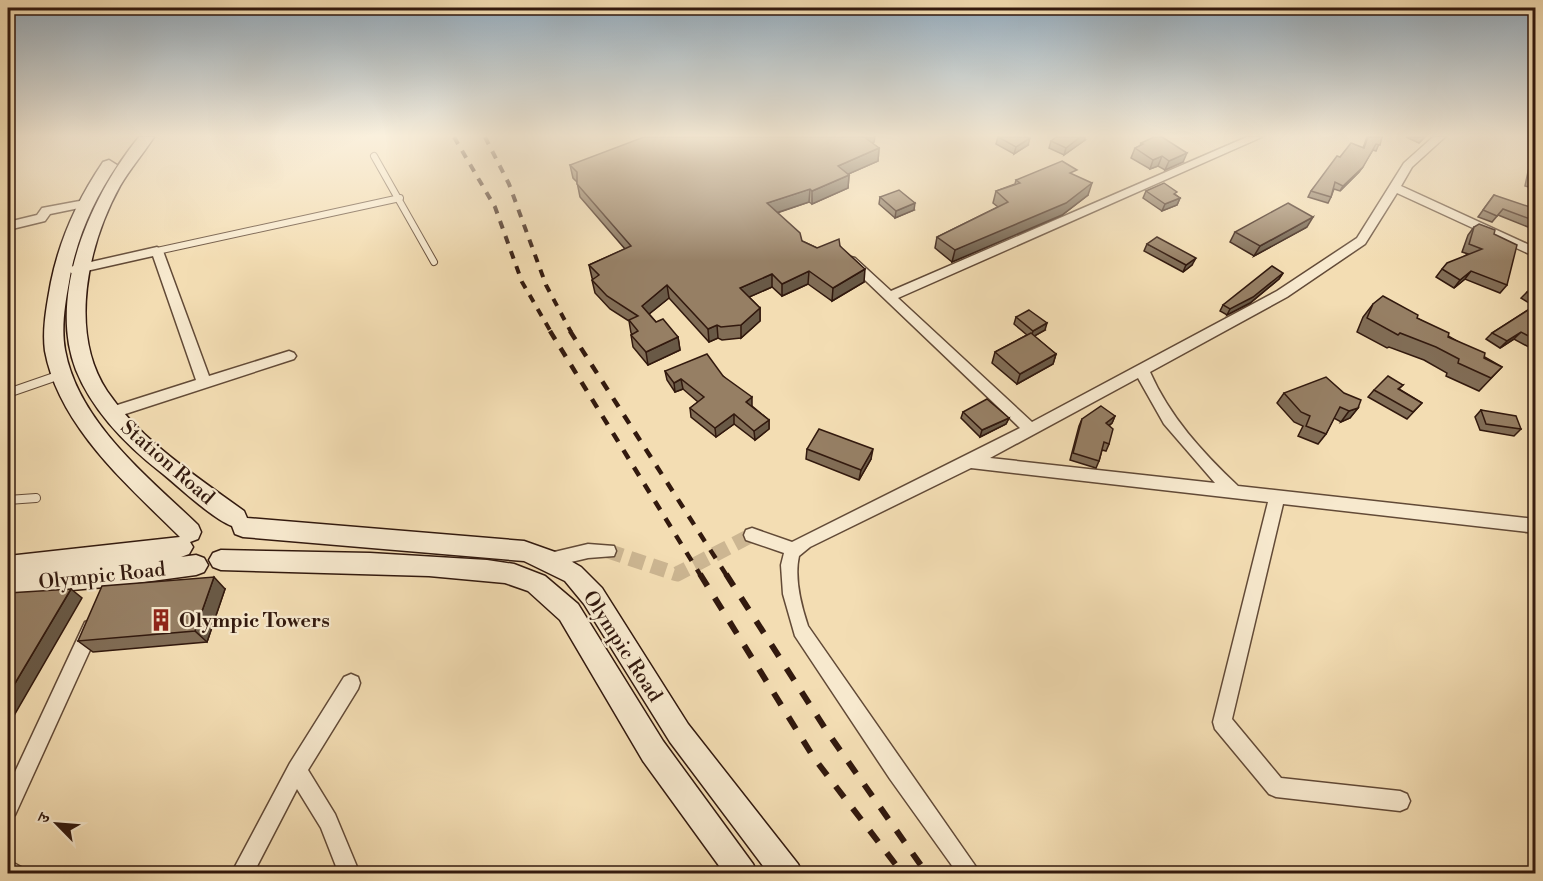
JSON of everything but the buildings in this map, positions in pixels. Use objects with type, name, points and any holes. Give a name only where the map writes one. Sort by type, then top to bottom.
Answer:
[{"type":"street","name":"Station Road","points":[[100,178],[70,239],[61,272],[55,318],[55,350],[70,394],[90,424],[189,548]]},
{"type":"street","name":"Station Road","points":[[117,178],[106,196],[90,236],[82,268],[77,312],[78,342],[92,381],[113,412],[154,455],[239,522]]},
{"type":"street","points":[[889,297],[1162,178]]},
{"type":"street","points":[[971,873],[897,772],[801,630],[794,609],[790,558],[794,550],[811,539],[970,462],[1282,294],[1361,241],[1400,178]]},
{"type":"street","points":[[1394,187],[1536,253]]},
{"type":"street","points":[[8,226],[41,218],[46,211],[86,204]]},
{"type":"street","points":[[61,272],[157,250],[204,384]]},
{"type":"street","points":[[847,257],[1030,429]]},
{"type":"street","points":[[113,412],[289,356]]},
{"type":"street","points":[[1142,368],[1154,399],[1194,454],[1234,492]]},
{"type":"street","points":[[970,462],[1536,526]]},
{"type":"street","points":[[1277,497],[1222,722],[1276,787],[1400,801]]},
{"type":"street","name":"Olympic Road","points":[[8,585],[107,594],[189,548],[213,518],[348,538],[433,542],[524,551],[550,560],[573,574],[593,596],[680,733],[788,873]]},
{"type":"street","points":[[220,560],[239,544],[239,522]]},
{"type":"street","points":[[752,535],[794,550]]},
{"type":"street","name":"Olympic Road","points":[[8,566],[189,548],[220,560],[339,561],[480,570],[513,574],[531,580],[552,593],[569,612],[653,751],[742,873]]},
{"type":"street","points":[[550,560],[588,551],[608,551]]},
{"type":"street","points":[[8,808],[107,594]]},
{"type":"street","points":[[241,873],[297,770],[351,682]]},
{"type":"street","points":[[297,770],[328,821],[350,873]]},
{"type":"street","points":[[8,871],[14,873]]},
{"type":"lane","points":[[388,178],[434,262]]},
{"type":"lane","points":[[157,250],[400,198]]},
{"type":"lane","points":[[8,393],[62,375]]},
{"type":"lane","points":[[8,500],[36,498]]},
{"type":"tunnel","points":[[608,551],[677,574],[752,535]]},
{"type":"railway","points":[[478,178],[495,207],[522,282],[551,332]]},
{"type":"railway","points":[[506,178],[546,285],[571,332]]},
{"type":"railway","points":[[550,331],[701,576]]},
{"type":"railway","points":[[570,331],[727,576]]},
{"type":"railway","points":[[700,574],[814,758],[903,874]]},
{"type":"railway","points":[[726,574],[828,733],[927,874]]},
{"type":"place","name":"Olympic Towers","points":[[161,620]]}]
